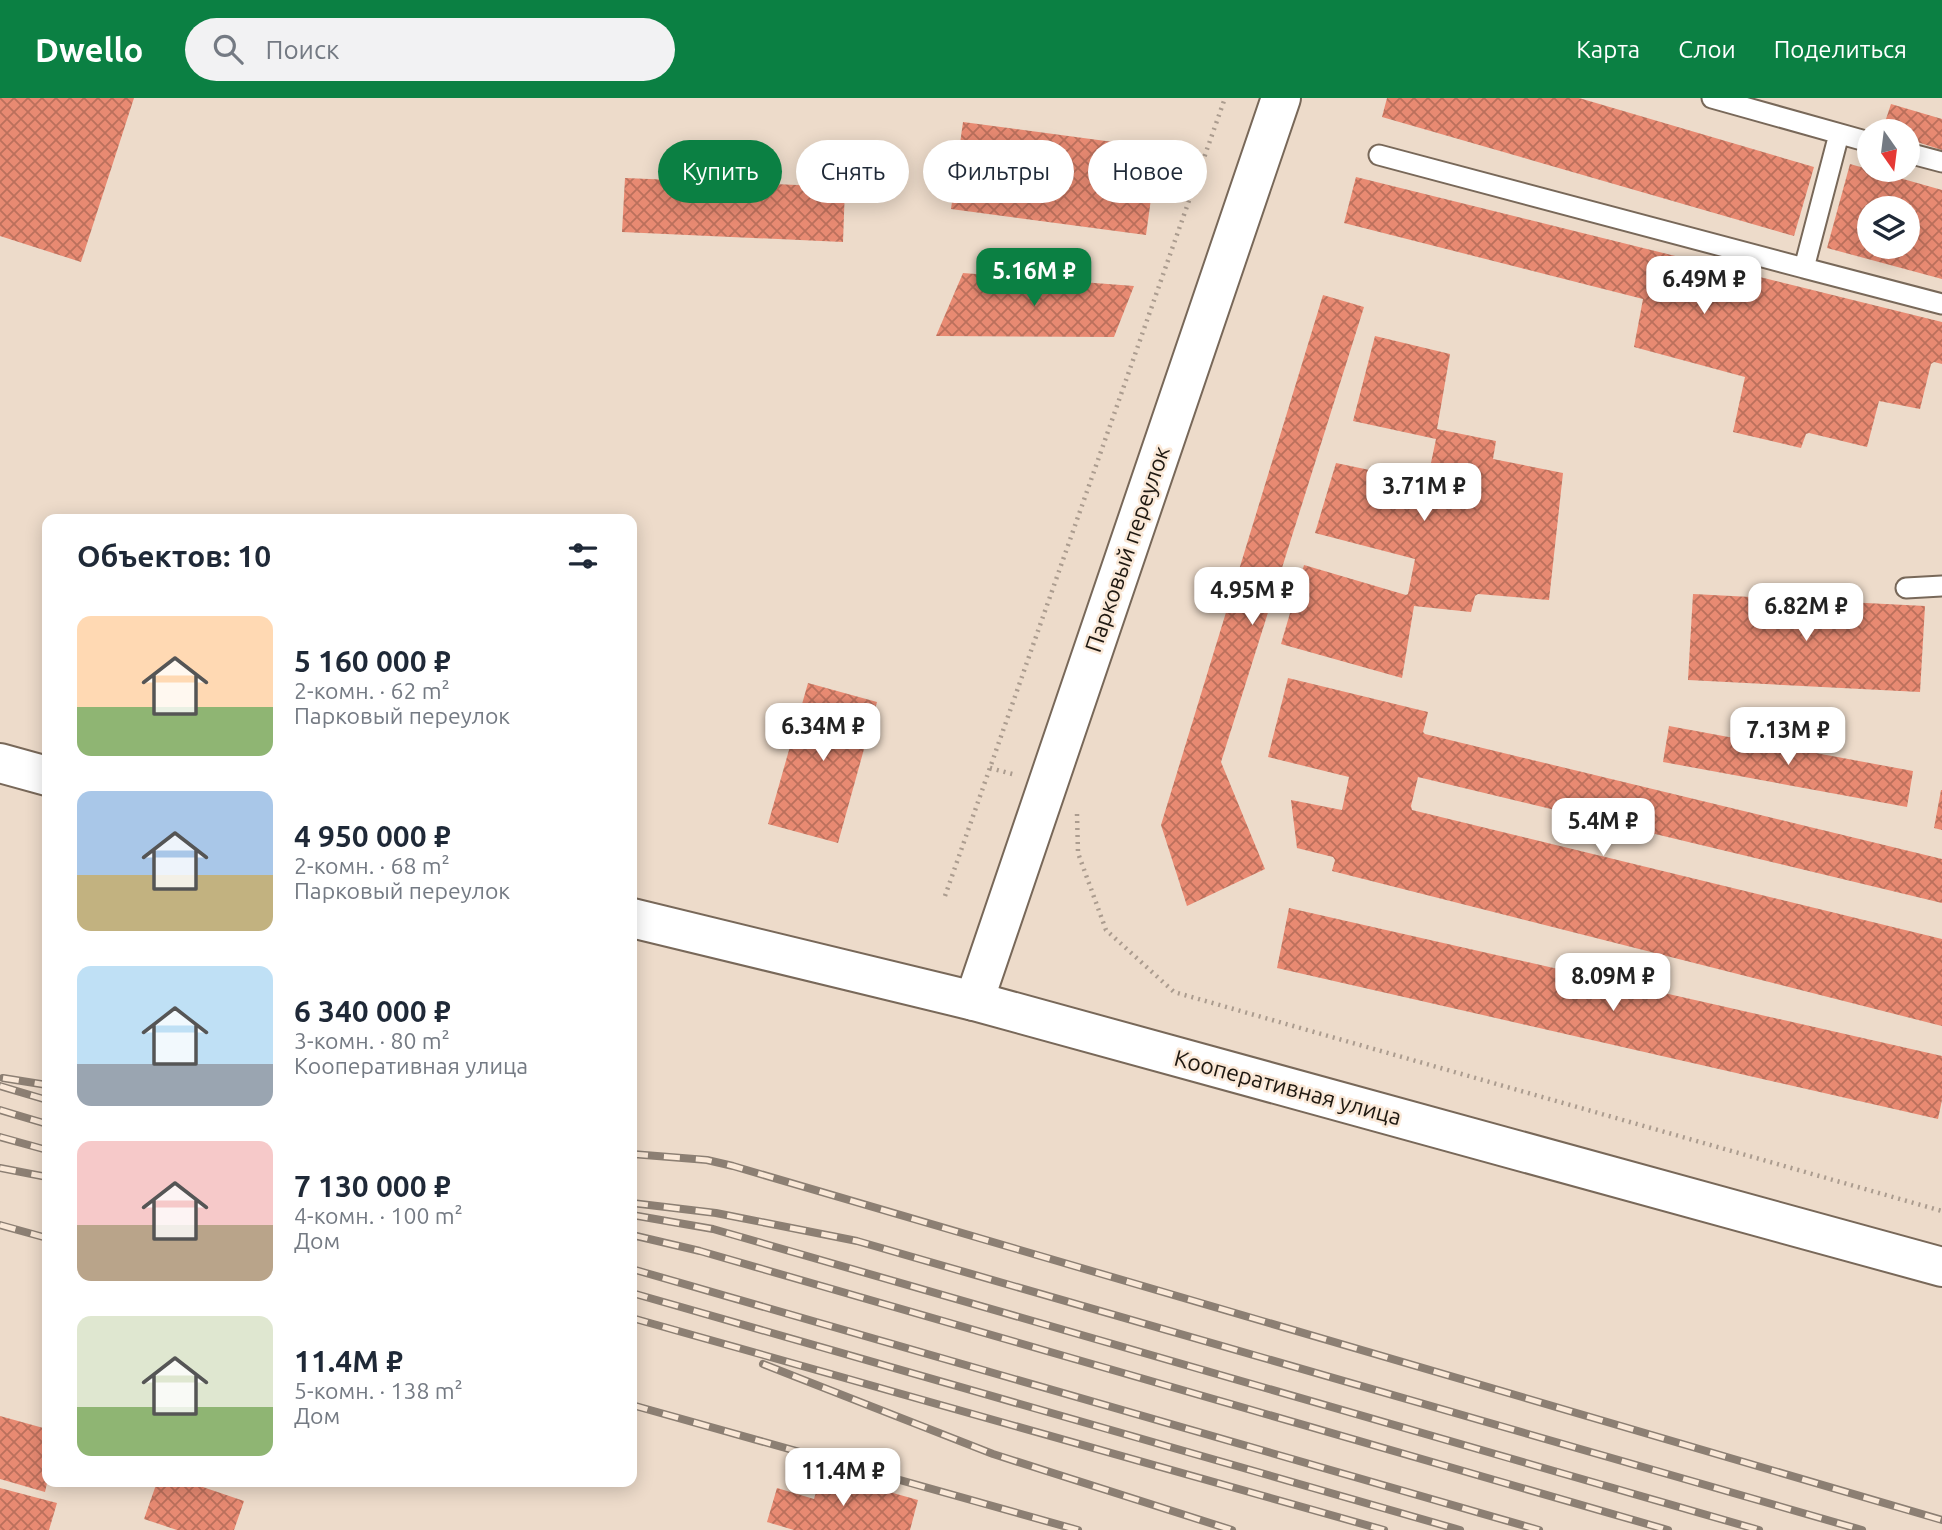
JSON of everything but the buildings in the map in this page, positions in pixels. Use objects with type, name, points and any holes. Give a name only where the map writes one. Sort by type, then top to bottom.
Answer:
[{"type":"main road","name":"Парковый переулок","points":[[974,1001],[1281,98]]},
{"type":"main road","points":[[0,763],[42,775]]},
{"type":"main road","name":"Кооперативная улица","points":[[637,919],[974,1001],[1942,1267]]},
{"type":"lane","points":[[1712,98],[1857,139]]},
{"type":"lane","points":[[1804,268],[1839,134]]},
{"type":"lane","points":[[1379,155],[1942,304]]},
{"type":"lane","points":[[1920,156],[1942,162]]},
{"type":"lane","points":[[1906,588],[1942,586]]},
{"type":"path","points":[[945,896],[1225,98]]},
{"type":"path","points":[[990,768],[1075,790],[1078,853],[1106,930],[1174,992],[1942,1211]]},
{"type":"railway","points":[[3,1078],[42,1084]]},
{"type":"railway","points":[[0,1086],[42,1099]]},
{"type":"railway","points":[[0,1110],[42,1123]]},
{"type":"railway","points":[[0,1137],[42,1149]]},
{"type":"railway","points":[[637,1154],[707,1160],[733,1166],[1942,1520]]},
{"type":"railway","points":[[0,1168],[42,1176]]},
{"type":"railway","points":[[637,1204],[716,1213],[857,1241],[1862,1530]]},
{"type":"railway","points":[[637,1216],[713,1229],[1759,1530]]},
{"type":"railway","points":[[0,1225],[42,1237]]},
{"type":"railway","points":[[637,1236],[700,1251],[1668,1530]]},
{"type":"railway","points":[[637,1270],[1539,1530]]},
{"type":"railway","points":[[637,1294],[1460,1530]]},
{"type":"railway","points":[[637,1319],[1384,1530]]},
{"type":"railway","points":[[763,1364],[993,1454],[1232,1530]]},
{"type":"railway","points":[[637,1406],[1078,1530]]}]
